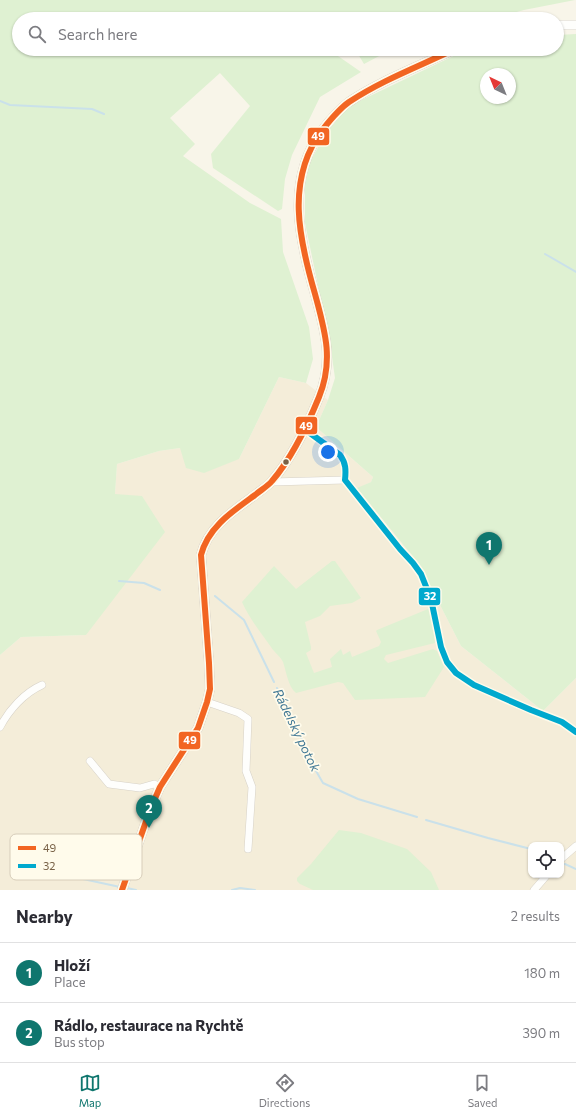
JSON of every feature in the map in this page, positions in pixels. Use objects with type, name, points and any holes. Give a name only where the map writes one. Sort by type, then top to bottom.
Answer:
[{"type":"street","points":[[564,25],[576,24]]},
{"type":"street","points":[[142,834],[160,787],[198,728],[208,702],[210,689],[209,663],[201,555],[204,546],[222,520],[272,482],[283,466],[304,428],[324,381],[328,352],[304,256],[298,216],[299,186],[307,157],[317,138],[334,115],[349,102],[370,89],[440,56]]},
{"type":"street","points":[[304,428],[340,455],[344,461],[346,470],[345,480],[421,574],[431,599],[441,647],[447,662],[456,674],[488,691],[562,722],[576,732]]},
{"type":"street","points":[[272,482],[345,480]]},
{"type":"street","points":[[0,727],[19,702],[32,690],[42,685]]},
{"type":"street","points":[[208,702],[239,713],[248,719],[246,771],[252,787],[248,849]]},
{"type":"street","points":[[90,761],[109,784],[140,788],[154,784],[160,787]]},
{"type":"street","points":[[564,856],[576,846]]},
{"type":"street","points":[[534,890],[544,878]]},
{"type":"street","points":[[122,890],[126,880]]},
{"type":"shaded area","points":[[279,377],[306,383],[328,400],[316,427],[373,477],[371,482],[357,489],[419,564],[461,646],[543,711],[576,678],[576,890],[0,890],[0,655],[21,637],[86,635],[115,494],[117,464],[159,451],[180,448],[239,459]]},
{"type":"green space","points":[[0,0],[575,0],[517,12],[12,12],[12,56],[338,56],[361,72],[320,97],[292,155],[285,179],[282,209],[278,211],[213,168],[211,154],[250,106],[220,73],[170,118],[195,144],[183,156],[250,203],[281,219],[283,252],[309,327],[313,359],[306,383],[279,377],[239,459],[204,473],[186,468],[180,448],[159,451],[117,464],[115,494],[142,496],[165,532],[86,635],[21,637],[0,655]]},
{"type":"green space","points":[[576,34],[576,678],[543,711],[461,646],[419,564],[357,488],[371,482],[373,477],[316,427],[328,400],[335,378],[330,343],[305,223],[305,184],[310,162],[326,133],[349,106],[453,56],[564,56],[564,35]]},
{"type":"green space","points":[[359,56],[379,56],[364,64]]},
{"type":"green space","points":[[332,561],[335,561],[361,598],[352,603],[330,606],[320,616],[305,622],[311,647],[311,650],[306,653],[314,673],[332,667],[330,659],[341,649],[343,655],[350,651],[352,657],[379,646],[381,642],[376,631],[377,630],[428,609],[432,611],[435,643],[386,655],[384,659],[388,663],[433,649],[437,651],[444,667],[425,697],[355,700],[343,683],[338,682],[296,693],[293,690],[289,683],[282,660],[255,625],[242,602],[274,566],[296,589]]},
{"type":"green space","points":[[339,830],[361,833],[407,849],[431,872],[439,890],[313,890],[300,884],[297,881],[297,878],[311,864]]},
{"type":"waterway","points":[[0,101],[10,105],[92,109],[104,114]]},
{"type":"waterway","points":[[545,254],[576,272]]},
{"type":"waterway","name":"Rádelský potok","points":[[119,581],[144,583],[160,590]]},
{"type":"waterway","name":"Rádelský potok","points":[[215,596],[244,620],[274,682]]},
{"type":"waterway","name":"Rádelský potok","points":[[277,688],[301,736],[305,752],[323,783],[358,799],[417,817]]},
{"type":"waterway","name":"Rádelský potok","points":[[426,820],[528,848]]},
{"type":"waterway","name":"Rádelský potok","points":[[565,864],[576,869]]},
{"type":"waterway","points":[[88,880],[120,887]]},
{"type":"waterway","points":[[127,888],[136,890]]},
{"type":"waterway","points":[[232,890],[240,888],[255,890]]},
{"type":"transit line","name":"49","points":[[142,834],[160,787],[198,728],[210,689],[201,555],[204,545],[209,536],[222,520],[268,485],[279,472],[304,430],[324,383],[327,358],[325,333],[309,273],[300,231],[299,210],[303,168],[311,148],[323,129],[338,111],[362,94],[440,56]]},
{"type":"transit line","name":"32","points":[[303,428],[340,455],[345,467],[345,480],[421,574],[431,599],[441,647],[447,662],[456,673],[474,685],[562,722],[576,732]]},
{"type":"transit line","name":"49","points":[[122,890],[126,880]]},
{"type":"place","name":"Hloží","points":[[489,565]]},
{"type":"place","name":"Rádlo, restaurace na Rychtě","points":[[149,828]]}]
